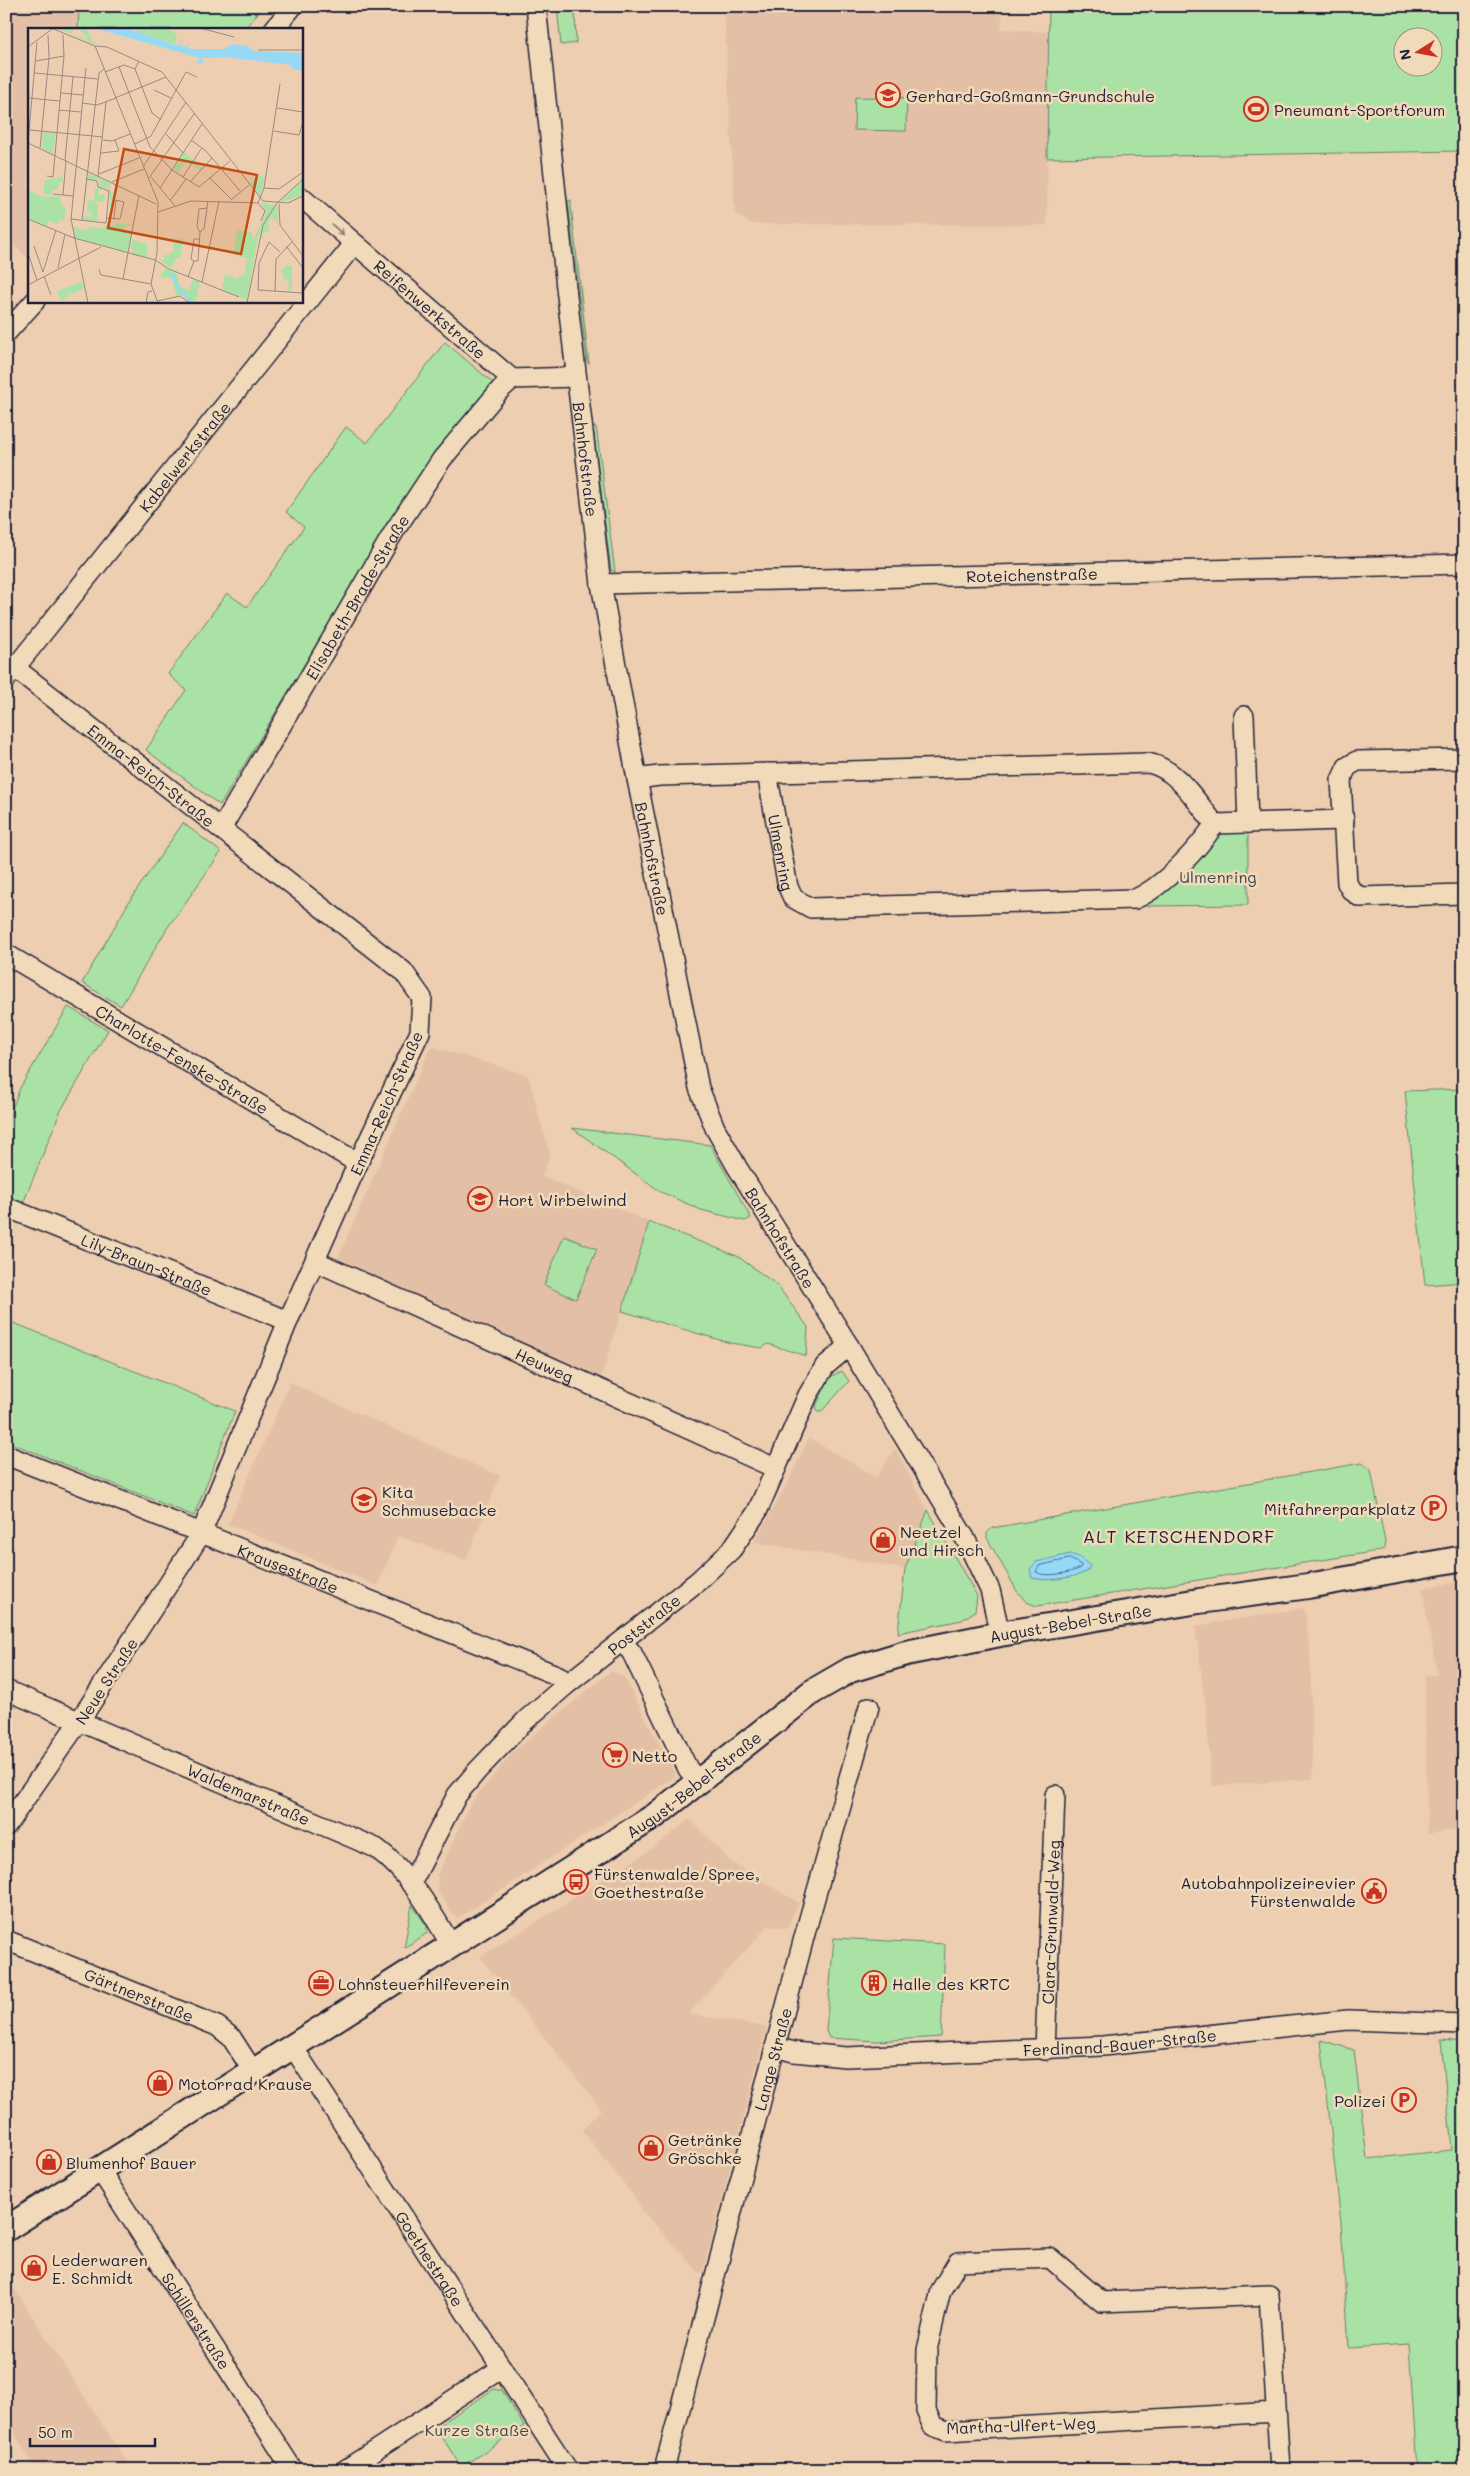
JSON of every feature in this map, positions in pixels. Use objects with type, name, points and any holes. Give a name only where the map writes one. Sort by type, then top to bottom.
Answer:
[{"type":"main road","name":"August-Bebel-Straße","points":[[6,2229],[452,1947],[656,1815],[812,1692],[850,1670],[906,1653],[1000,1634],[1199,1601],[1318,1585],[1464,1558]]},
{"type":"street","points":[[275,28],[293,6]]},
{"type":"street","name":"Bahnhofstraße","points":[[536,6],[576,377],[601,584],[689,1050],[699,1088],[715,1128],[737,1168],[849,1346],[956,1523],[990,1590],[1000,1634]]},
{"type":"street","name":"Reifenwerkstraße","points":[[302,198],[512,379]]},
{"type":"street","name":"Kabelwerkstraße","points":[[9,669],[354,244]]},
{"type":"street","points":[[6,333],[34,302]]},
{"type":"street","points":[[512,379],[576,377]]},
{"type":"street","name":"Elisabeth-Brade-Straße","points":[[221,829],[395,530],[442,459],[499,391],[512,379]]},
{"type":"street","name":"Roteichenstraße","points":[[601,584],[1464,564]]},
{"type":"street","name":"Emma-Reich-Straße","points":[[9,669],[221,829],[402,970],[422,998],[420,1032],[358,1163],[288,1321],[201,1534]]},
{"type":"street","points":[[1244,716],[1248,823]]},
{"type":"street","points":[[1464,759],[1357,762],[1348,767],[1341,780],[1347,882],[1351,890],[1360,896],[1464,894]]},
{"type":"street","points":[[637,779],[659,776],[1148,763],[1160,765],[1170,772],[1215,824],[1344,820]]},
{"type":"street","name":"Ulmenring","points":[[767,773],[788,887],[793,898],[811,908],[1135,899],[1150,892],[1204,840],[1215,824]]},
{"type":"street","name":"Charlotte-Fenske-Straße","points":[[6,954],[358,1163]]},
{"type":"street","name":"Lily-Braun-Straße","points":[[6,1207],[288,1321]]},
{"type":"street","name":"Heuweg","points":[[315,1262],[775,1468]]},
{"type":"street","name":"Poststraße","points":[[411,1884],[462,1789],[526,1720],[566,1685],[698,1581],[732,1549],[757,1512],[808,1395],[825,1366],[849,1346]]},
{"type":"street","name":"Krausestraße","points":[[6,1455],[559,1676],[566,1685]]},
{"type":"street","name":"Neue Straße","points":[[6,1826],[80,1720],[201,1534]]},
{"type":"street","points":[[622,1640],[632,1653],[688,1769],[699,1782]]},
{"type":"street","name":"Waldemarstraße","points":[[6,1690],[376,1848],[387,1856],[411,1884],[452,1947]]},
{"type":"street","name":"Lange Straße","points":[[664,2470],[808,1920],[869,1707]]},
{"type":"street","name":"Clara-Grunwald-Weg","points":[[1045,2050],[1055,1795]]},
{"type":"street","name":"Gärtnerstraße","points":[[6,1940],[217,2026],[231,2037],[254,2073]]},
{"type":"street","name":"Ferdinand-Bauer-Straße","points":[[775,2047],[794,2052],[846,2057],[1045,2050],[1103,2046],[1348,2020],[1464,2024]]},
{"type":"street","name":"Goethestraße","points":[[293,2047],[568,2470]]},
{"type":"street","name":"Schillerstraße","points":[[100,2170],[293,2470]]},
{"type":"street","name":"Martha-Ulfert-Weg","points":[[1276,2412],[946,2431],[933,2426],[926,2411],[926,2350],[941,2290],[958,2262],[1050,2258],[1102,2302],[1269,2295],[1280,2470]]},
{"type":"street","points":[[345,2470],[502,2368]]},
{"type":"shaded area","points":[[6,6],[79,6],[78,28],[28,28],[28,258],[6,238]]},
{"type":"shaded area","name":"Gerhard-Goßmann-Grundschule","points":[[724,6],[1003,6],[1001,29],[1048,32],[1047,225],[751,224],[735,213]]},
{"type":"shaded area","name":"Hort Wirbelwind","points":[[431,1046],[528,1075],[550,1155],[542,1176],[649,1222],[601,1378],[337,1260]]},
{"type":"shaded area","name":"Kita Schmusebacke","points":[[290,1383],[500,1476],[466,1560],[398,1536],[378,1586],[228,1524]]},
{"type":"shaded area","points":[[809,1438],[876,1477],[895,1449],[928,1510],[905,1569],[754,1542],[786,1486]]},
{"type":"shaded area","points":[[1464,1581],[1464,1828],[1427,1834],[1425,1676],[1437,1674],[1422,1588]]},
{"type":"shaded area","points":[[1304,1608],[1310,1648],[1313,1779],[1212,1786],[1205,1701],[1195,1626]]},
{"type":"shaded area","name":"Netto","points":[[611,1671],[624,1677],[676,1776],[457,1919],[438,1892],[437,1876],[470,1804],[513,1752]]},
{"type":"shaded area","points":[[690,1819],[731,1862],[799,1903],[787,1928],[768,1926],[688,2014],[767,2027],[703,2272],[698,2272],[641,2209],[639,2203],[582,2130],[601,2109],[480,1957],[650,1850]]},
{"type":"shaded area","points":[[6,2276],[132,2470],[37,2470],[6,2421]]},
{"type":"green space","points":[[79,6],[264,6],[245,28],[78,28]]},
{"type":"green space","name":"Pneumant-Sportforum","points":[[1049,6],[1464,6],[1464,151],[1047,158]]},
{"type":"green space","points":[[557,7],[575,8],[576,43],[561,45]]},
{"type":"green space","points":[[855,97],[907,98],[906,131],[854,130]]},
{"type":"green space","points":[[571,200],[589,364],[587,361],[568,201]]},
{"type":"green space","points":[[445,342],[493,383],[434,457],[393,517],[220,805],[146,750],[186,690],[168,674],[227,593],[247,607],[304,527],[286,512],[346,427],[367,443]]},
{"type":"green space","points":[[593,427],[596,427],[615,572],[611,570]]},
{"type":"green space","points":[[183,823],[221,852],[166,930],[121,1006],[82,983],[130,900]]},
{"type":"green space","name":"Ulmenring","points":[[1248,831],[1248,905],[1143,906],[1222,833]]},
{"type":"green space","points":[[68,1007],[108,1030],[60,1112],[24,1201],[18,1205],[6,1201],[6,1125],[20,1088]]},
{"type":"green space","points":[[1464,1089],[1464,1282],[1425,1285],[1405,1091]]},
{"type":"green space","points":[[572,1128],[710,1145],[751,1218],[745,1221],[701,1210],[661,1192]]},
{"type":"green space","points":[[649,1222],[737,1256],[777,1285],[808,1327],[806,1356],[768,1344],[762,1348],[730,1343],[622,1311]]},
{"type":"green space","points":[[564,1236],[597,1249],[576,1299],[544,1285]]},
{"type":"green space","points":[[6,1320],[235,1411],[194,1516],[6,1441]]},
{"type":"green space","points":[[842,1371],[849,1381],[821,1412],[818,1412],[816,1406],[830,1377]]},
{"type":"green space","points":[[1362,1463],[1371,1470],[1385,1542],[1384,1549],[1378,1551],[1037,1606],[1026,1602],[1017,1591],[987,1538],[987,1533],[992,1528]]},
{"type":"green space","points":[[928,1510],[977,1596],[975,1611],[962,1620],[898,1633],[905,1569]]},
{"type":"green space","points":[[412,1905],[427,1926],[427,1933],[404,1948]]},
{"type":"green space","points":[[834,1938],[945,1944],[941,2037],[876,2041],[829,2038],[826,2031]]},
{"type":"green space","points":[[1321,2040],[1354,2050],[1367,2159],[1452,2150],[1441,2040],[1464,2042],[1464,2470],[1417,2470],[1409,2344],[1349,2348],[1341,2223]]},
{"type":"green space","name":"Kurze Straße","points":[[494,2389],[502,2391],[524,2426],[461,2467],[436,2427]]},
{"type":"water","points":[[1070,1554],[1079,1557],[1090,1566],[1087,1572],[1060,1579],[1032,1578],[1030,1569],[1036,1562]]},
{"type":"place","name":"Gerhard-Goßmann-Grundschule","points":[[888,95]]},
{"type":"place","name":"Pneumant-Sportforum","points":[[1256,109]]},
{"type":"place","name":"Hort Wirbelwind","points":[[480,1199]]},
{"type":"place","name":"Kita Schmusebacke","points":[[364,1500]]},
{"type":"place","name":"Mitfahrerparkplatz","points":[[1434,1508]]},
{"type":"place","name":"Neetzel und Hirsch","points":[[883,1540]]},
{"type":"place","name":"Netto","points":[[615,1755]]},
{"type":"place","name":"Fürstenwalde/Spree, Goethestraße","points":[[576,1882]]},
{"type":"place","name":"Autobahnpolizeirevier Fürstenwalde","points":[[1374,1891]]},
{"type":"place","name":"Lohnsteuerhilfeverein","points":[[321,1983]]},
{"type":"place","name":"Halle des KRTC","points":[[874,1983]]},
{"type":"place","name":"Motorrad Krause","points":[[160,2083]]},
{"type":"place","name":"Polizei","points":[[1404,2100]]},
{"type":"place","name":"Getränke Gröschke","points":[[651,2148]]},
{"type":"place","name":"Blumenhof Bauer","points":[[49,2162]]},
{"type":"place","name":"Lederwaren E. Schmidt","points":[[34,2268]]},
{"type":"district","name":"ALT KETSCHENDORF","points":[[1179,1536]]}]
